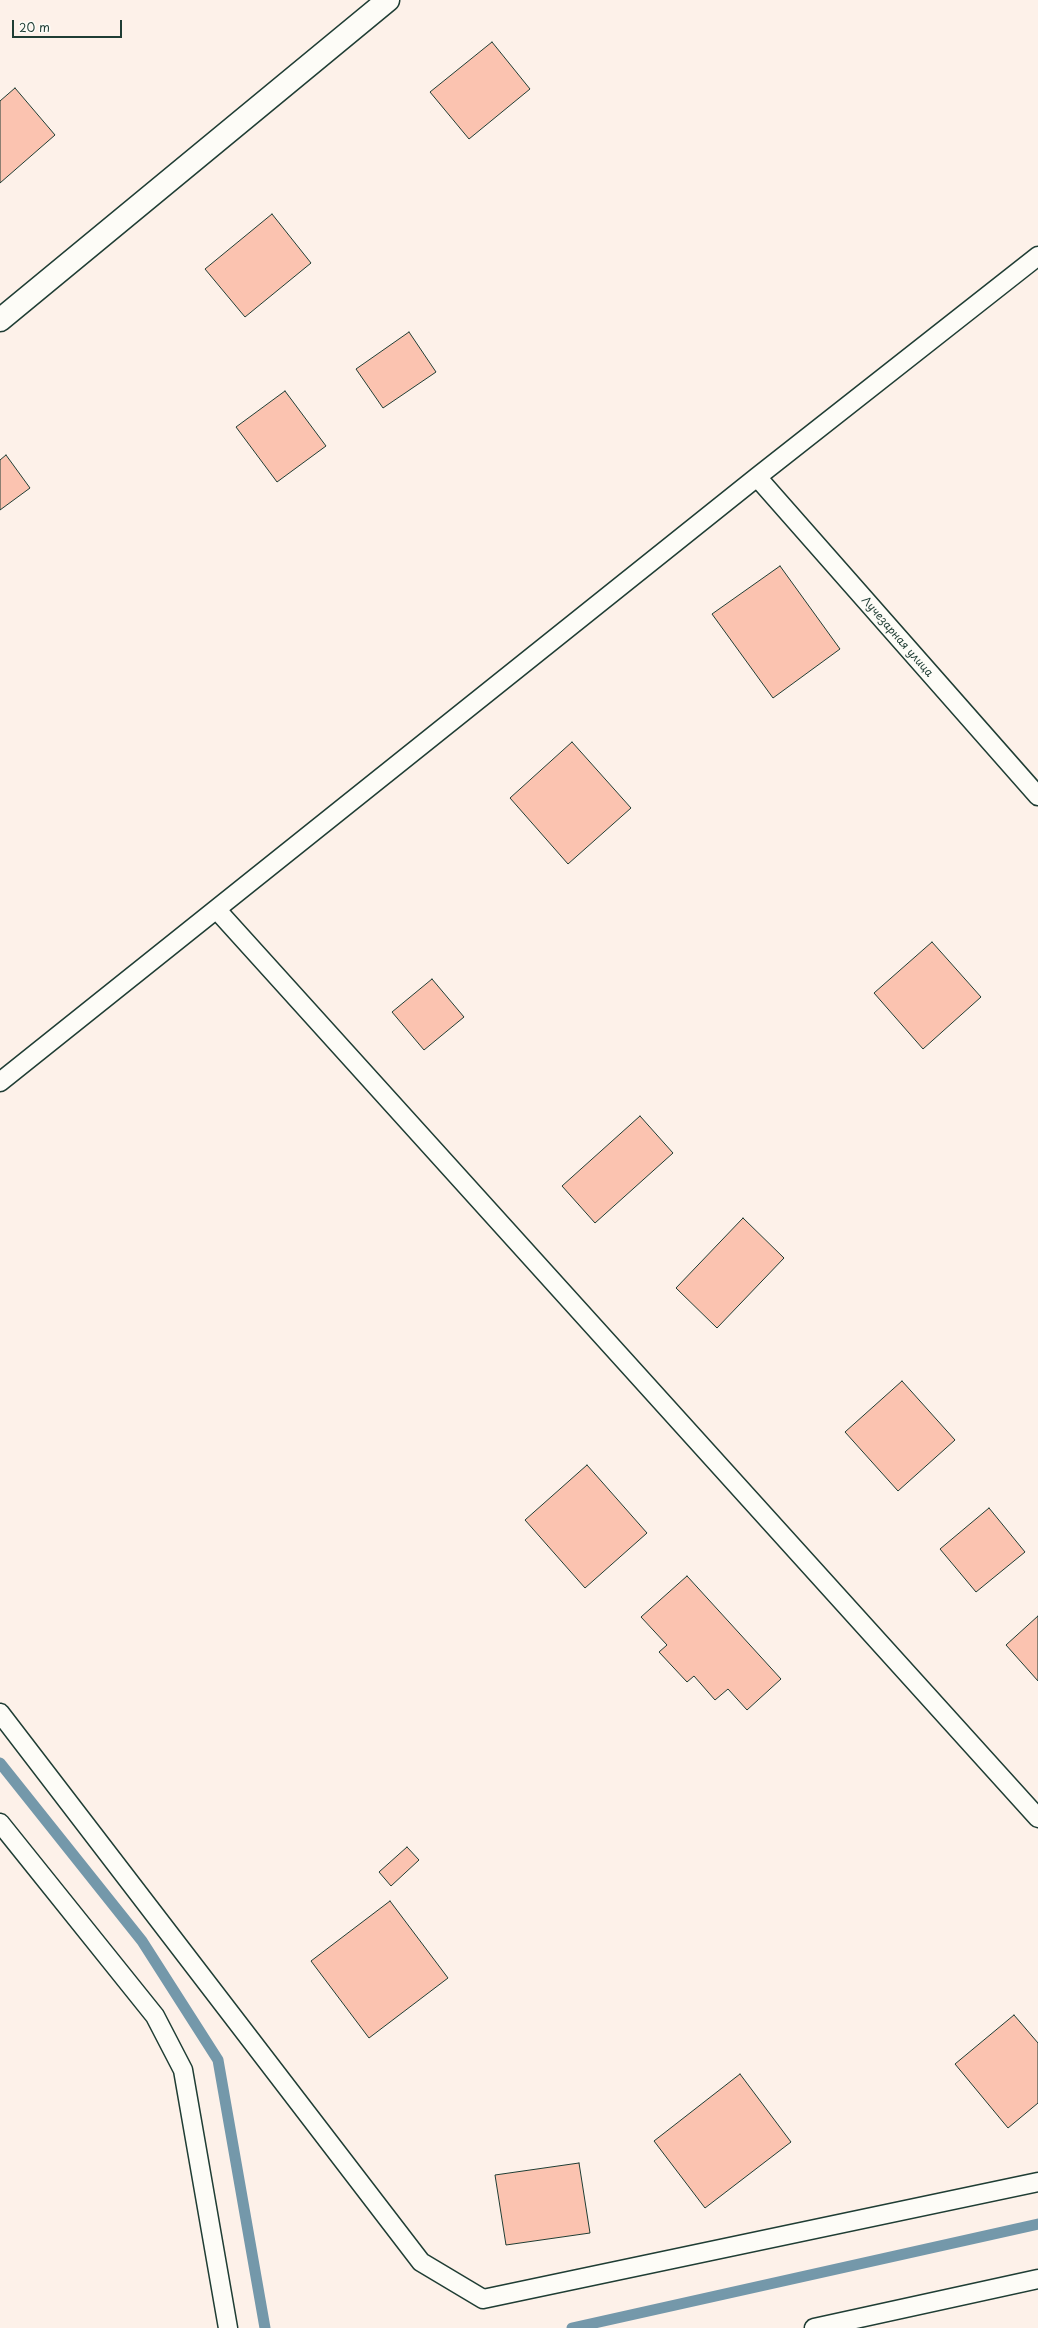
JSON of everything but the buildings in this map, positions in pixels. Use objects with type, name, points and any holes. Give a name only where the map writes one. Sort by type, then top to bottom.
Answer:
[{"type":"street","points":[[0,320],[388,0]]},
{"type":"lane","points":[[0,1082],[757,478],[1038,256]]},
{"type":"lane","name":"Лучезарная улица","points":[[757,478],[1038,796]]},
{"type":"lane","points":[[217,910],[1038,1818]]},
{"type":"lane","points":[[0,1713],[420,2262],[484,2299],[1038,2182]]},
{"type":"lane","points":[[0,1823],[155,2016],[183,2070],[228,2328]]},
{"type":"lane","points":[[814,2328],[1038,2279]]},
{"type":"waterway","points":[[0,1763],[142,1941],[218,2060],[265,2328]]},
{"type":"waterway","points":[[572,2328],[1038,2224]]}]
